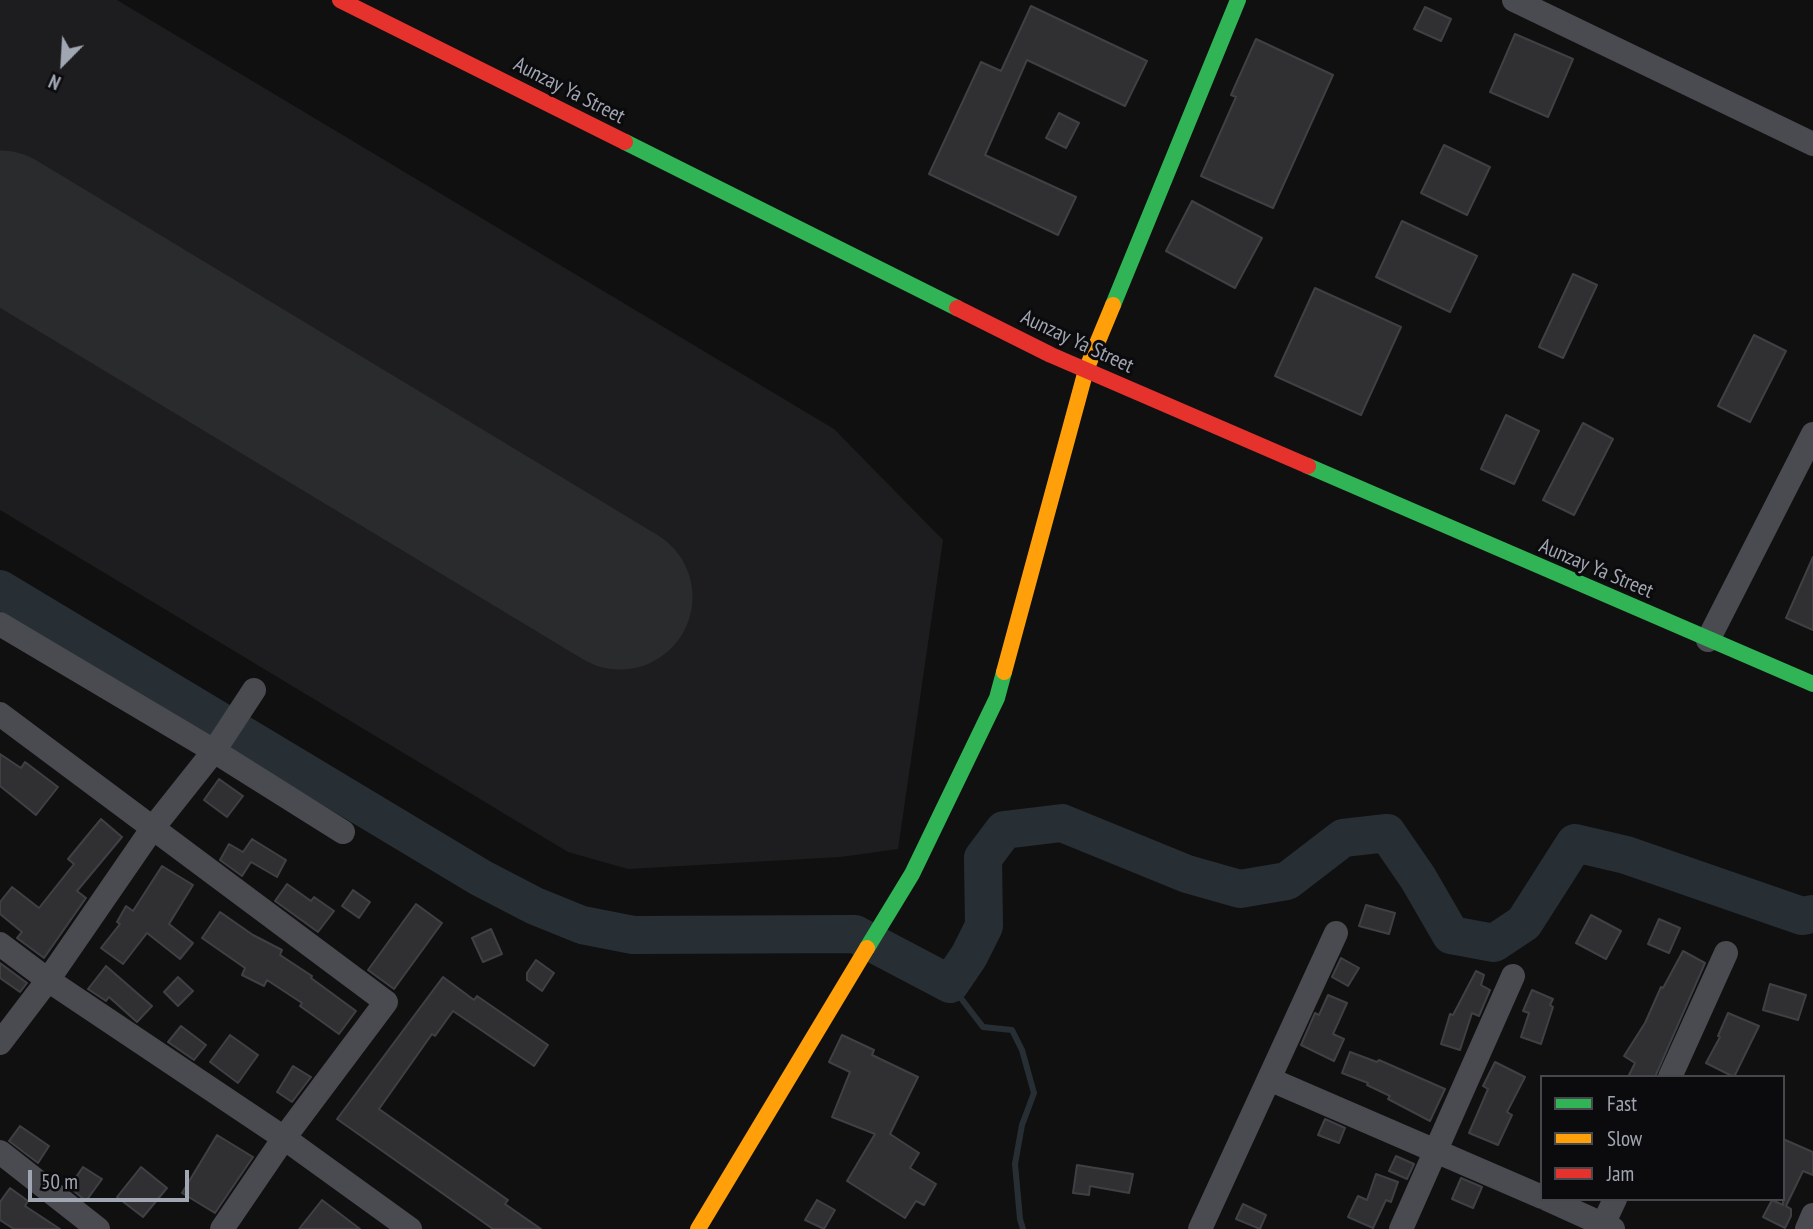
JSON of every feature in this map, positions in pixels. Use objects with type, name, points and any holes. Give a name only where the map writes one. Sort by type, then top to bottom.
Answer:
[{"type":"street","name":"Aunzay Ya Street","points":[[340,0],[1038,349],[1813,684]]},
{"type":"street","points":[[698,1229],[841,996],[912,874],[997,698],[1086,370],[1238,0]]},
{"type":"street","points":[[1514,0],[1813,144]]},
{"type":"street","points":[[1709,640],[1813,434]]},
{"type":"street","points":[[0,624],[214,751],[343,832]]},
{"type":"street","points":[[0,1043],[48,980],[152,829],[214,751],[254,691]]},
{"type":"street","points":[[0,714],[386,1002],[284,1138],[222,1229]]},
{"type":"street","points":[[1200,1229],[1336,933]]},
{"type":"street","points":[[0,944],[48,980],[284,1138],[410,1229]]},
{"type":"street","points":[[1671,1075],[1726,953]]},
{"type":"street","points":[[1401,1229],[1513,976]]},
{"type":"street","points":[[1269,1079],[1540,1196]]},
{"type":"street","points":[[0,1152],[98,1229]]},
{"type":"street","points":[[1551,1201],[1606,1228],[1614,1201]]},
{"type":"street","points":[[1807,1229],[1813,1215]]},
{"type":"shaded area","points":[[0,0],[117,0],[834,429],[943,540],[898,849],[840,857],[628,869],[568,852],[0,510]]},
{"type":"building","points":[[1031,6],[1147,61],[1125,106],[1027,60],[985,155],[1076,197],[1058,235],[929,174],[981,62],[1001,71]]},
{"type":"building","points":[[1425,7],[1451,19],[1441,41],[1414,29]]},
{"type":"building","points":[[1515,34],[1573,59],[1548,117],[1490,92]]},
{"type":"building","points":[[1256,39],[1333,75],[1273,208],[1201,176],[1236,97],[1231,95]]},
{"type":"building","points":[[1059,113],[1079,123],[1066,148],[1046,138]]},
{"type":"building","points":[[1444,145],[1490,167],[1467,215],[1421,193]]},
{"type":"building","points":[[1192,201],[1262,238],[1235,288],[1166,251]]},
{"type":"building","points":[[1402,221],[1477,256],[1450,312],[1376,277]]},
{"type":"building","points":[[1573,274],[1597,285],[1563,358],[1539,347]]},
{"type":"building","points":[[1315,288],[1401,327],[1361,415],[1275,376]]},
{"type":"building","points":[[1754,335],[1786,351],[1750,422],[1718,406]]},
{"type":"building","points":[[1506,415],[1539,431],[1514,484],[1481,469]]},
{"type":"building","points":[[1583,423],[1613,439],[1574,515],[1543,500]]},
{"type":"building","points":[[1813,557],[1813,630],[1786,618]]},
{"type":"building","points":[[0,754],[21,768],[25,762],[58,787],[36,815],[0,786]]},
{"type":"building","points":[[219,779],[243,796],[227,817],[204,800]]},
{"type":"building","points":[[101,819],[122,837],[77,891],[86,898],[44,958],[17,938],[22,932],[0,914],[0,902],[12,887],[39,908],[74,864],[68,859]]},
{"type":"building","points":[[252,839],[286,860],[277,877],[251,862],[242,876],[220,860],[229,844],[243,852]]},
{"type":"building","points":[[162,866],[193,885],[169,924],[193,943],[180,959],[147,933],[123,964],[101,948],[120,924],[117,922],[126,906],[133,911]]},
{"type":"building","points":[[287,884],[311,901],[314,897],[334,911],[318,932],[275,901]]},
{"type":"building","points":[[353,890],[370,902],[359,918],[342,906]]},
{"type":"building","points":[[416,904],[442,923],[394,989],[368,970]]},
{"type":"building","points":[[1366,905],[1395,913],[1389,934],[1359,926]]},
{"type":"building","points":[[220,912],[253,935],[282,950],[280,955],[356,1011],[339,1034],[300,1006],[302,1003],[267,980],[264,986],[242,975],[245,968],[202,938]]},
{"type":"building","points":[[1591,915],[1621,931],[1606,959],[1576,943]]},
{"type":"building","points":[[1659,919],[1680,928],[1669,953],[1648,944]]},
{"type":"building","points":[[491,929],[502,954],[483,962],[472,938]]},
{"type":"building","points":[[1683,951],[1705,963],[1656,1075],[1629,1075],[1635,1063],[1624,1056],[1645,1023],[1661,987],[1663,988]]},
{"type":"building","points":[[1341,958],[1359,968],[1348,986],[1332,977]]},
{"type":"building","points":[[536,960],[554,973],[542,991],[527,980],[527,973]]},
{"type":"building","points":[[0,963],[27,983],[20,992],[0,978]]},
{"type":"building","points":[[106,966],[152,1006],[137,1022],[109,997],[106,1001],[88,989]]},
{"type":"building","points":[[1476,971],[1484,975],[1481,985],[1490,990],[1479,1016],[1472,1013],[1460,1050],[1441,1044],[1450,1014],[1453,1015]]},
{"type":"building","points":[[178,977],[193,991],[178,1006],[164,992]]},
{"type":"building","points":[[443,977],[474,1000],[477,996],[548,1045],[534,1066],[453,1011],[435,1036],[432,1034],[379,1109],[508,1200],[505,1204],[541,1229],[493,1229],[337,1119]]},
{"type":"building","points":[[1770,984],[1806,995],[1798,1020],[1763,1010]]},
{"type":"building","points":[[1532,990],[1553,999],[1541,1044],[1521,1037],[1529,1013],[1523,1011]]},
{"type":"building","points":[[1328,995],[1347,1003],[1333,1034],[1344,1039],[1334,1061],[1301,1045],[1315,1013],[1319,1015]]},
{"type":"building","points":[[1728,1013],[1759,1026],[1735,1075],[1706,1063],[1720,1037],[1718,1036]]},
{"type":"building","points":[[181,1026],[206,1045],[194,1060],[168,1042]]},
{"type":"building","points":[[230,1035],[258,1055],[238,1083],[210,1062]]},
{"type":"building","points":[[842,1035],[874,1050],[872,1055],[918,1077],[890,1134],[919,1153],[910,1168],[936,1184],[924,1205],[916,1201],[905,1218],[847,1181],[875,1134],[832,1117],[850,1072],[829,1062]]},
{"type":"building","points":[[1350,1052],[1377,1062],[1379,1060],[1445,1089],[1430,1121],[1388,1099],[1390,1096],[1367,1085],[1368,1083],[1342,1073]]},
{"type":"building","points":[[1495,1062],[1525,1077],[1507,1112],[1512,1115],[1498,1145],[1469,1133],[1488,1089],[1483,1086]]},
{"type":"building","points":[[293,1066],[311,1077],[292,1102],[277,1092]]},
{"type":"building","points":[[1325,1119],[1345,1128],[1339,1143],[1318,1135]]},
{"type":"building","points":[[20,1126],[49,1146],[38,1163],[9,1141]]},
{"type":"building","points":[[217,1135],[253,1157],[215,1213],[182,1193]]},
{"type":"building","points":[[1785,1140],[1813,1152],[1813,1175],[1803,1171],[1786,1206],[1791,1209],[1791,1216],[1785,1228],[1763,1217],[1771,1201],[1783,1205]]},
{"type":"building","points":[[1396,1156],[1414,1164],[1407,1179],[1389,1171]]},
{"type":"building","points":[[1077,1165],[1133,1174],[1129,1193],[1090,1186],[1089,1195],[1073,1193]]},
{"type":"building","points":[[83,1167],[102,1179],[86,1201],[69,1187]]},
{"type":"building","points":[[141,1167],[167,1188],[143,1217],[117,1197]]},
{"type":"building","points":[[1376,1174],[1398,1182],[1391,1202],[1386,1200],[1373,1228],[1348,1217],[1358,1196],[1367,1200]]},
{"type":"building","points":[[1461,1178],[1482,1187],[1473,1208],[1452,1199]]},
{"type":"building","points":[[10,1188],[28,1201],[25,1206],[60,1229],[14,1229],[0,1220],[0,1202]]},
{"type":"building","points":[[322,1200],[360,1229],[299,1229]]},
{"type":"building","points":[[817,1200],[835,1210],[824,1229],[805,1220]]},
{"type":"building","points":[[1243,1204],[1266,1215],[1260,1229],[1236,1219]]},
{"type":"waterway","points":[[0,589],[481,878],[535,906],[582,925],[633,935],[855,934],[950,984],[969,956],[984,926],[983,858],[1004,830],[1062,823],[1187,874],[1240,889],[1287,881],[1343,838],[1387,833],[1418,878],[1451,935],[1494,943],[1524,923],[1575,843],[1626,855],[1802,916],[1813,914]]},
{"type":"waterway","points":[[950,984],[983,1027],[1012,1030],[1022,1050],[1034,1093],[1022,1125],[1015,1164],[1023,1229]]},
{"type":"runway","points":[[0,223],[620,597]]},
{"type":"traffic: fast","points":[[1113,305],[1238,0]]},
{"type":"traffic: fast","points":[[625,142],[957,308]]},
{"type":"traffic: fast","points":[[1308,466],[1813,684]]},
{"type":"traffic: fast","points":[[867,948],[912,874],[997,698],[1004,672]]},
{"type":"traffic: slow","points":[[1004,672],[1086,370],[1113,305]]},
{"type":"traffic: slow","points":[[698,1229],[867,948]]},
{"type":"traffic: jam","points":[[340,0],[625,142]]},
{"type":"traffic: jam","points":[[957,308],[1051,355],[1308,466]]}]
